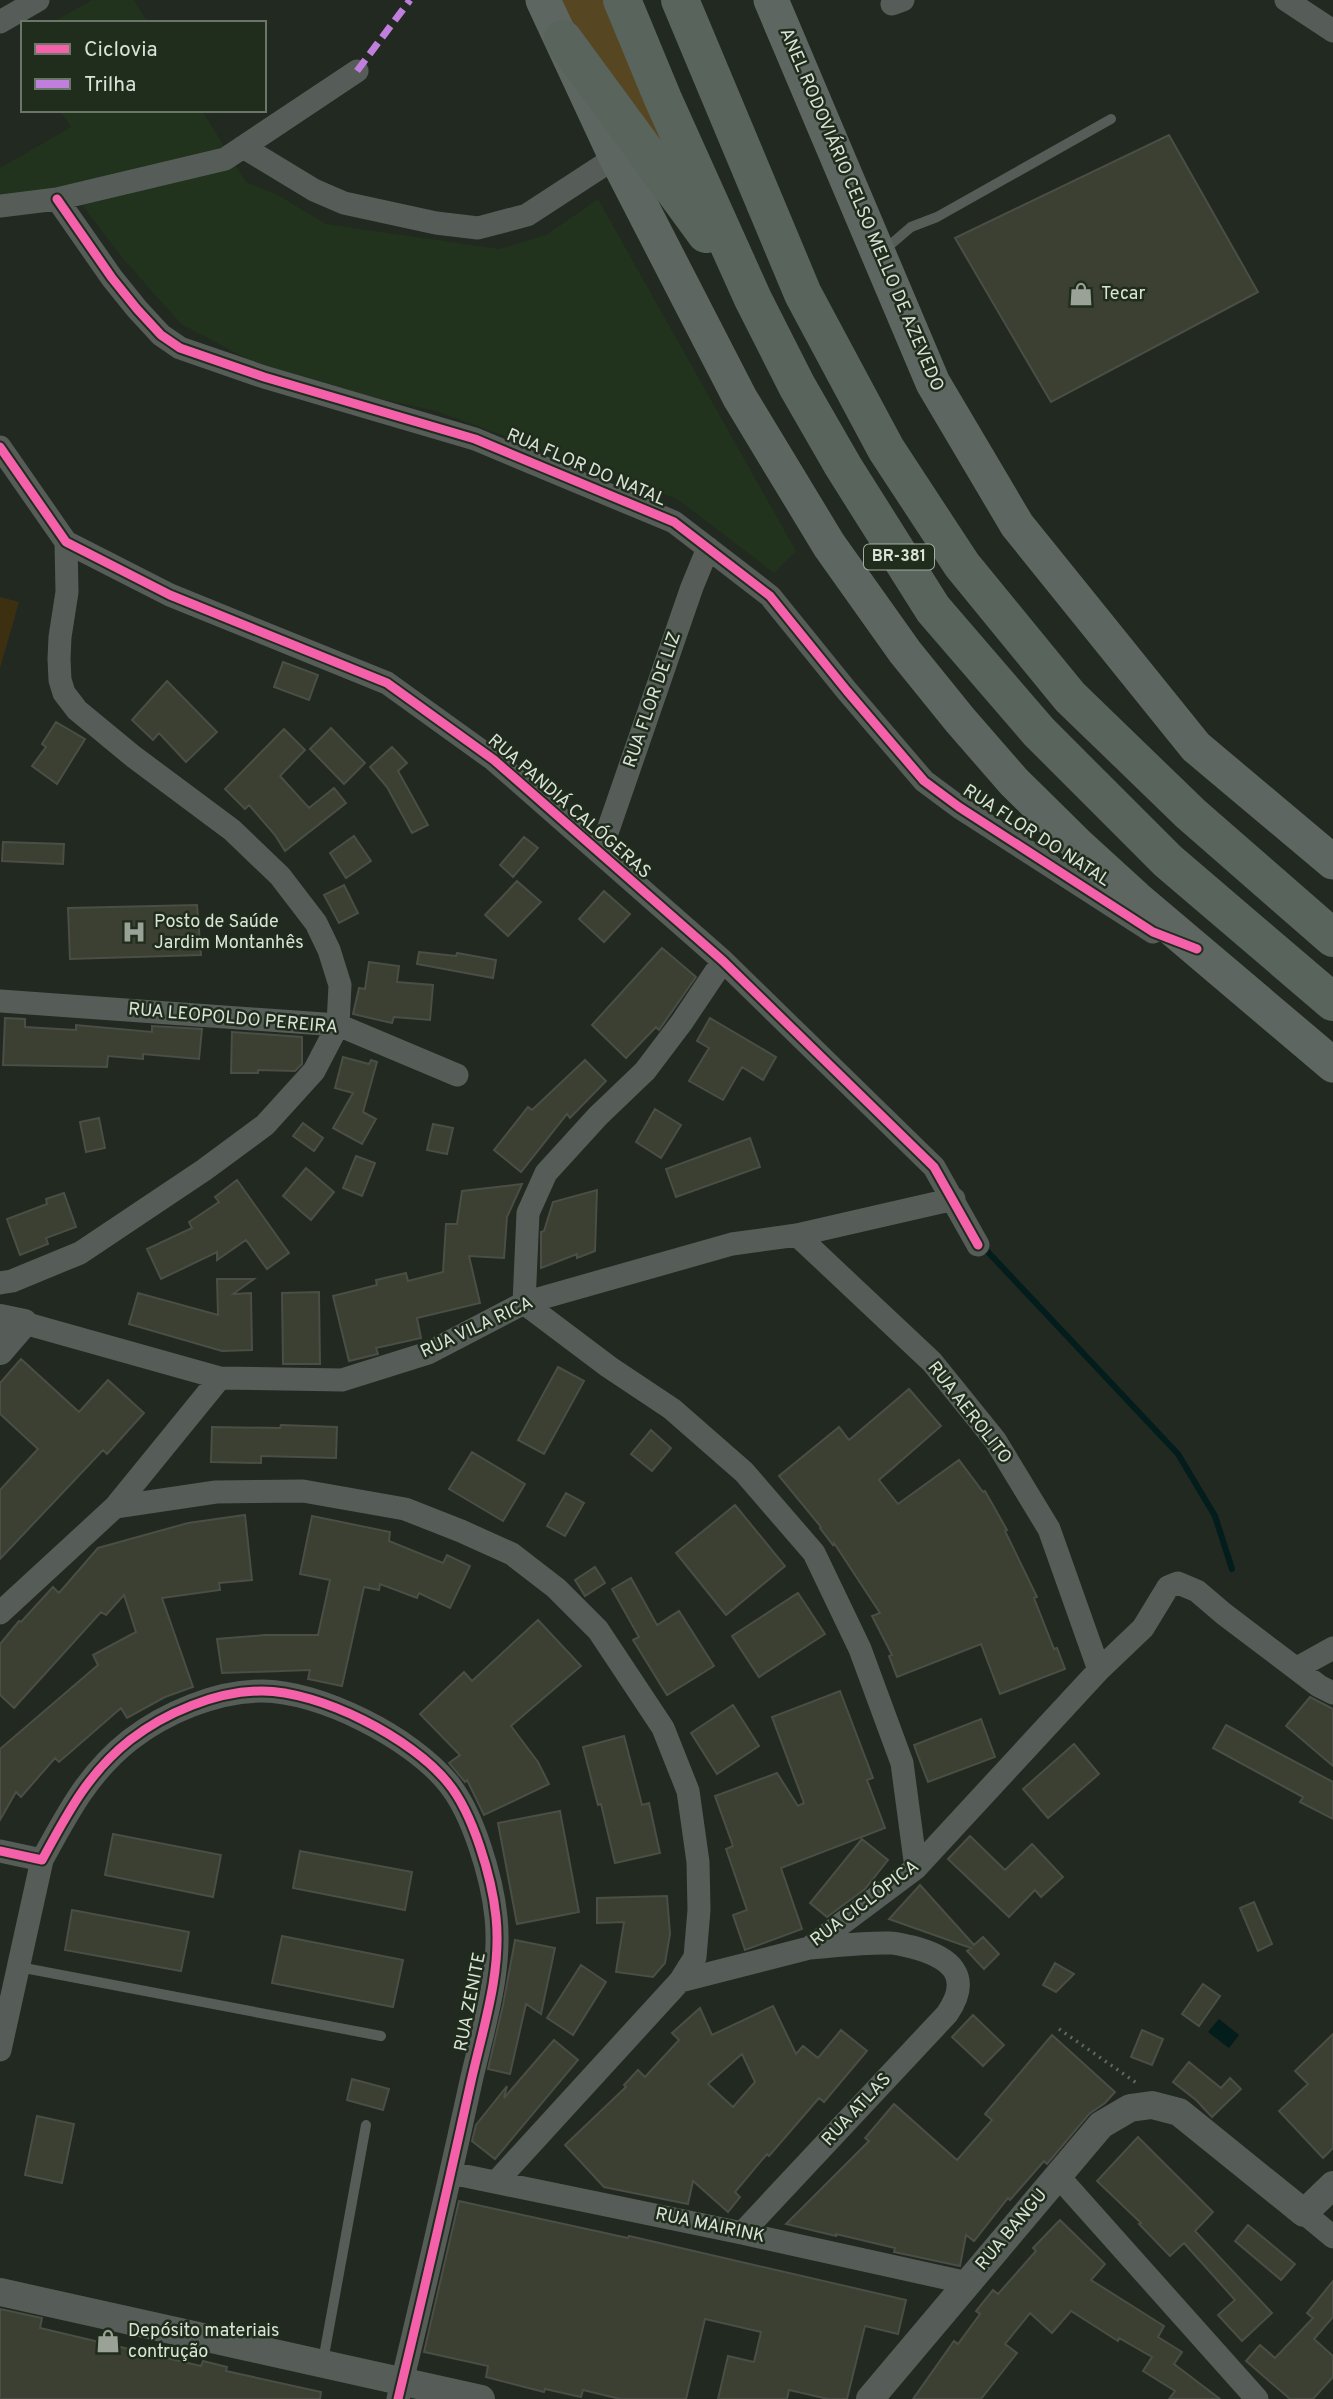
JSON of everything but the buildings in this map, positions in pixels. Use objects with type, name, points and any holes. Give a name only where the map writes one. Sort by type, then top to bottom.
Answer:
[{"type":"highway","name":"BR-381","points":[[622,0],[663,99],[753,299],[797,386],[843,467],[933,609],[1039,732],[1168,861],[1333,1002]]},
{"type":"highway","name":"BR-381","points":[[680,0],[803,294],[886,449],[962,565],[1070,697],[1191,814],[1333,938]]},
{"type":"highway","points":[[562,38],[753,299]]},
{"type":"main road","points":[[543,0],[616,158],[740,398],[828,545],[905,652],[1014,782],[1079,846],[1136,898],[1333,1065]]},
{"type":"main road","name":"ANEL RODOVIÁRIO CELSO MELLO DE AZEVEDO","points":[[771,0],[933,383],[1017,525],[1196,747],[1333,862]]},
{"type":"street","points":[[0,22],[38,0]]},
{"type":"street","points":[[1286,0],[1333,31]]},
{"type":"street","points":[[0,206],[57,199],[225,159],[356,71]]},
{"type":"street","points":[[243,147],[314,190],[344,203],[436,223],[478,228],[527,215],[616,158]]},
{"type":"street","name":"RUA FLOR DO NATAL","points":[[57,199],[137,309],[161,335],[180,348],[264,377],[475,439],[674,522],[770,596],[925,781],[959,807],[1153,932],[1197,949]]},
{"type":"street","name":"RUA PANDIÁ CALÓGERAS","points":[[0,447],[66,542],[170,595],[387,683],[494,760],[723,961],[934,1167],[978,1245]]},
{"type":"street","points":[[0,1283],[12,1281],[80,1253],[204,1170],[265,1125],[314,1071],[338,1025],[340,985],[329,950],[316,923],[280,876],[232,830],[134,757],[87,718],[64,693],[59,659],[67,592],[66,542]]},
{"type":"street","name":"RUA FLOR DE LIZ","points":[[600,853],[708,548]]},
{"type":"street","points":[[723,961],[645,1071],[598,1116],[546,1173],[528,1213],[524,1303],[609,1367],[672,1409],[744,1472],[814,1553],[860,1649],[902,1763],[916,1868]]},
{"type":"street","name":"RUA LEOPOLDO PEREIRA","points":[[0,1001],[338,1025],[457,1075]]},
{"type":"street","name":"RUA VILA RICA","points":[[12,1320],[220,1378],[342,1380],[428,1353],[524,1303],[732,1244],[797,1234],[954,1199]]},
{"type":"street","name":"RUA AEROLITO","points":[[797,1234],[932,1362],[995,1440],[1049,1529],[1099,1670]]},
{"type":"street","points":[[0,1351],[12,1320]]},
{"type":"street","points":[[0,1613],[115,1507],[220,1378]]},
{"type":"street","points":[[115,1507],[216,1492],[303,1491],[405,1509],[461,1531],[512,1554],[556,1588],[598,1630],[663,1728],[688,1791],[698,1862],[699,1910],[695,1956],[680,1981],[497,2181]]},
{"type":"street","name":"RUA CICLÓPICA","points":[[680,1981],[809,1948],[916,1868],[1099,1670],[1143,1628],[1168,1587],[1178,1583],[1197,1591],[1297,1668]]},
{"type":"street","points":[[1333,1647],[1297,1668],[1319,1686],[1333,1693]]},
{"type":"street","name":"RUA ZENITE","points":[[0,2050],[42,1860],[66,1815],[95,1771],[130,1740],[165,1717],[198,1702],[262,1691],[323,1703],[354,1716],[415,1750],[450,1785],[463,1807],[483,1857],[496,1916],[498,1961],[400,2390]]},
{"type":"street","points":[[0,1850],[42,1860]]},
{"type":"street","name":"RUA ATLAS","points":[[742,2233],[947,2014],[958,1998],[960,1982],[951,1964],[928,1951],[892,1942],[809,1948]]},
{"type":"street","name":"RUA BANGU","points":[[870,2399],[1101,2125],[1130,2108],[1152,2105],[1179,2112]]},
{"type":"street","points":[[1179,2112],[1333,2238]]},
{"type":"street","name":"RUA MAIRINK","points":[[451,2173],[968,2283]]},
{"type":"street","points":[[1058,2176],[1257,2399]]},
{"type":"street","points":[[1304,2213],[1333,2185]]},
{"type":"street","points":[[0,2292],[323,2364],[400,2390],[481,2399]]},
{"type":"lane","points":[[879,256],[911,227],[937,217],[1111,119]]},
{"type":"lane","points":[[19,1967],[381,2036]]},
{"type":"lane","points":[[323,2364],[366,2125]]},
{"type":"path","points":[[1059,2029],[1179,2112]]},
{"type":"shaded area","points":[[92,0],[134,0],[147,21],[55,21]]},
{"type":"shaded area","points":[[562,0],[609,0],[682,181],[574,27]]},
{"type":"shaded area","points":[[60,112],[203,112],[246,182],[278,195],[326,224],[499,249],[546,235],[598,199],[796,551],[774,573],[677,499],[436,411],[281,377],[181,324],[124,260],[70,189],[0,198],[0,168],[71,127]]},
{"type":"shaded area","points":[[0,597],[19,602],[0,668]]},
{"type":"water","points":[[1219,2019],[1239,2035],[1229,2048],[1208,2032]]},
{"type":"waterway","points":[[987,1251],[1178,1454],[1215,1516],[1232,1569]]},
{"type":"marked path","points":[[357,71],[410,0]]},
{"type":"cycle path","points":[[57,199],[137,309],[161,335],[180,348],[264,377],[475,439],[674,522],[770,596],[924,781],[959,807],[1153,932],[1197,949]]},
{"type":"cycle path","points":[[0,447],[66,542],[170,595],[387,683],[494,760],[723,961],[934,1167],[978,1245]]},
{"type":"cycle path","points":[[0,1851],[42,1860],[90,1780],[130,1740],[159,1721],[192,1705],[245,1692],[285,1693],[337,1708],[389,1734],[432,1766],[448,1783],[473,1828],[486,1865],[496,1917],[496,1960],[485,2023],[398,2399]]},
{"type":"place","name":"Tecar","points":[[1081,294]]},
{"type":"place","name":"Posto de Saúde Jardim Montanhês","points":[[134,932]]},
{"type":"place","name":"Depósito materiais contrução","points":[[108,2341]]}]
